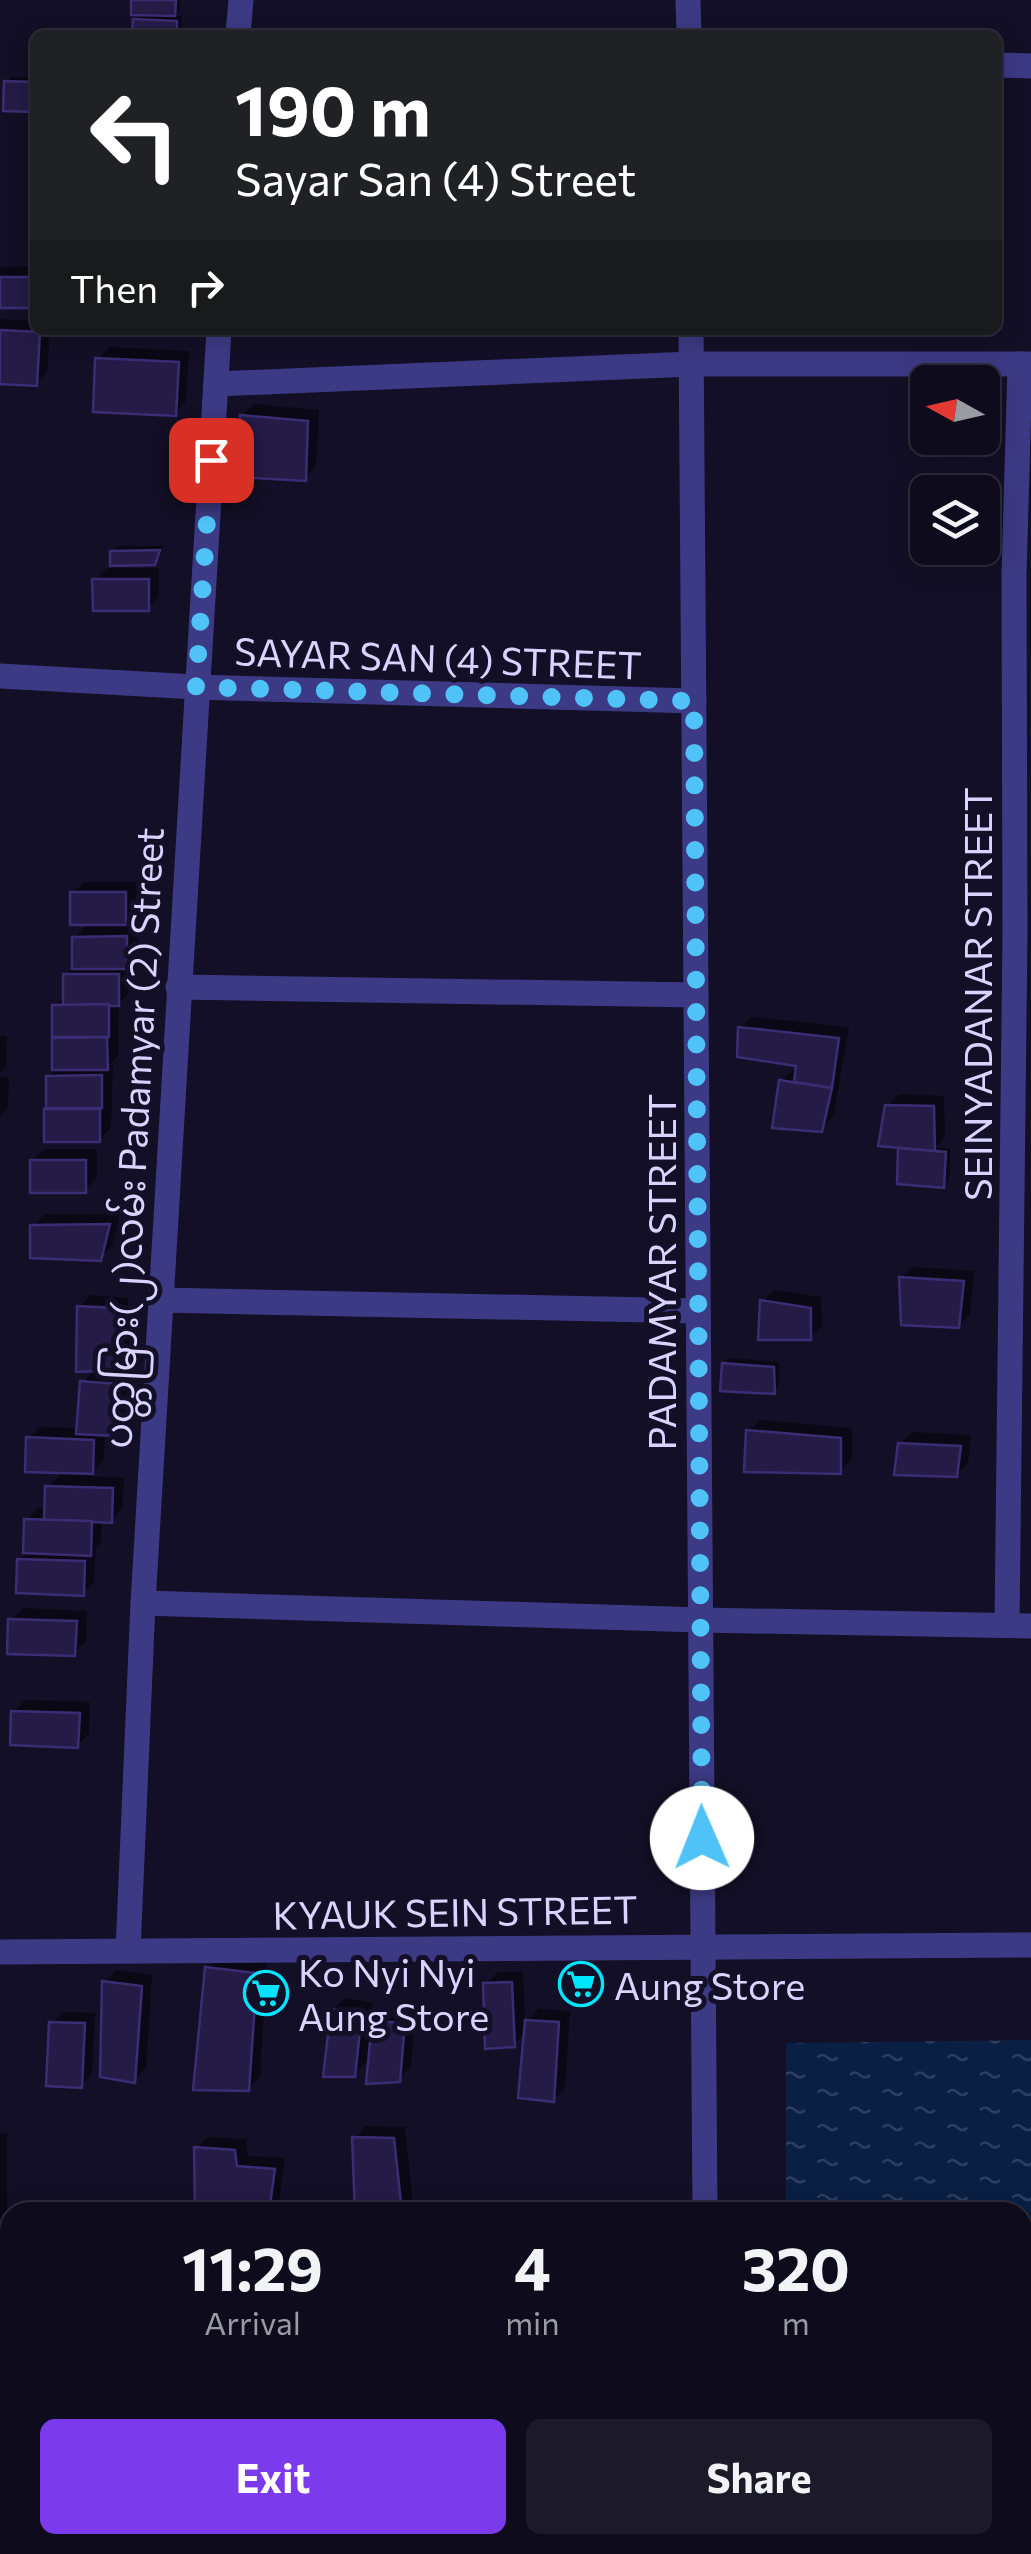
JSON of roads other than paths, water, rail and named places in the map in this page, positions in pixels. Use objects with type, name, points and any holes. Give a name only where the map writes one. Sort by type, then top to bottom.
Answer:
[{"type":"street","points":[[238,30],[241,0]]},
{"type":"street","points":[[688,0],[689,30]]},
{"type":"street","points":[[1002,65],[1031,66]]},
{"type":"street","name":"ပတ္တမြား(၂)လမ်း Padamyar (2) Street","points":[[128,1952],[160,1300],[219,335]]},
{"type":"street","name":"PADAMYAR STREET","points":[[691,335],[705,2202]]},
{"type":"street","points":[[216,384],[691,364],[1026,364]]},
{"type":"street","name":"SEINYADANAR STREET","points":[[1019,1625],[1023,932],[1014,575],[1026,364]]},
{"type":"street","name":"SAYAR SAN (4) STREET","points":[[0,676],[196,687],[694,701]]},
{"type":"street","points":[[178,987],[696,995]]},
{"type":"street","points":[[160,1300],[698,1311]]},
{"type":"street","points":[[143,1604],[1019,1625]]},
{"type":"street","name":"KYAUK SEIN STREET","points":[[0,1952],[1031,1946]]},
{"type":"water","points":[[1031,2040],[1031,2202],[786,2202],[786,2043]]},
{"type":"place","name":"Aung Store","points":[[581,1984]]},
{"type":"place","name":"Ko Nyi Nyi Aung Store","points":[[266,1993]]}]
